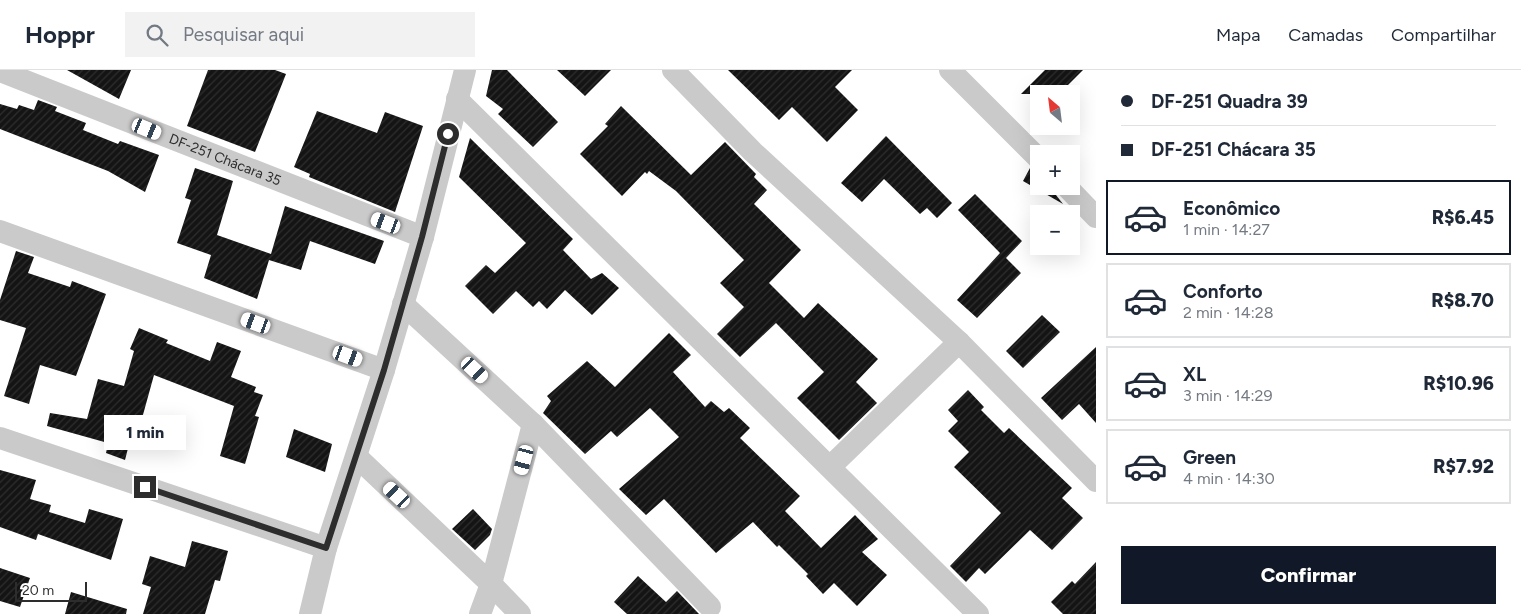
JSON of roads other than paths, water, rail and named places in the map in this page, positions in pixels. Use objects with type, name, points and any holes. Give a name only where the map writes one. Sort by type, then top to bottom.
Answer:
[{"type":"street","points":[[310,614],[326,548],[357,457],[403,304],[465,70]]},
{"type":"street","points":[[673,70],[753,152],[959,342],[1096,480]]},
{"type":"street","points":[[950,70],[1030,150]]},
{"type":"street","name":"DF-251 Chácara 35","points":[[0,71],[422,237]]},
{"type":"street","points":[[457,99],[978,614]]},
{"type":"street","points":[[1075,195],[1096,217]]},
{"type":"street","points":[[0,231],[384,370]]},
{"type":"street","points":[[403,304],[533,424],[710,607]]},
{"type":"street","points":[[830,467],[959,342]]},
{"type":"street","points":[[480,614],[491,584],[533,424]]},
{"type":"street","points":[[0,438],[326,548]]},
{"type":"street","points":[[357,457],[520,614]]}]
